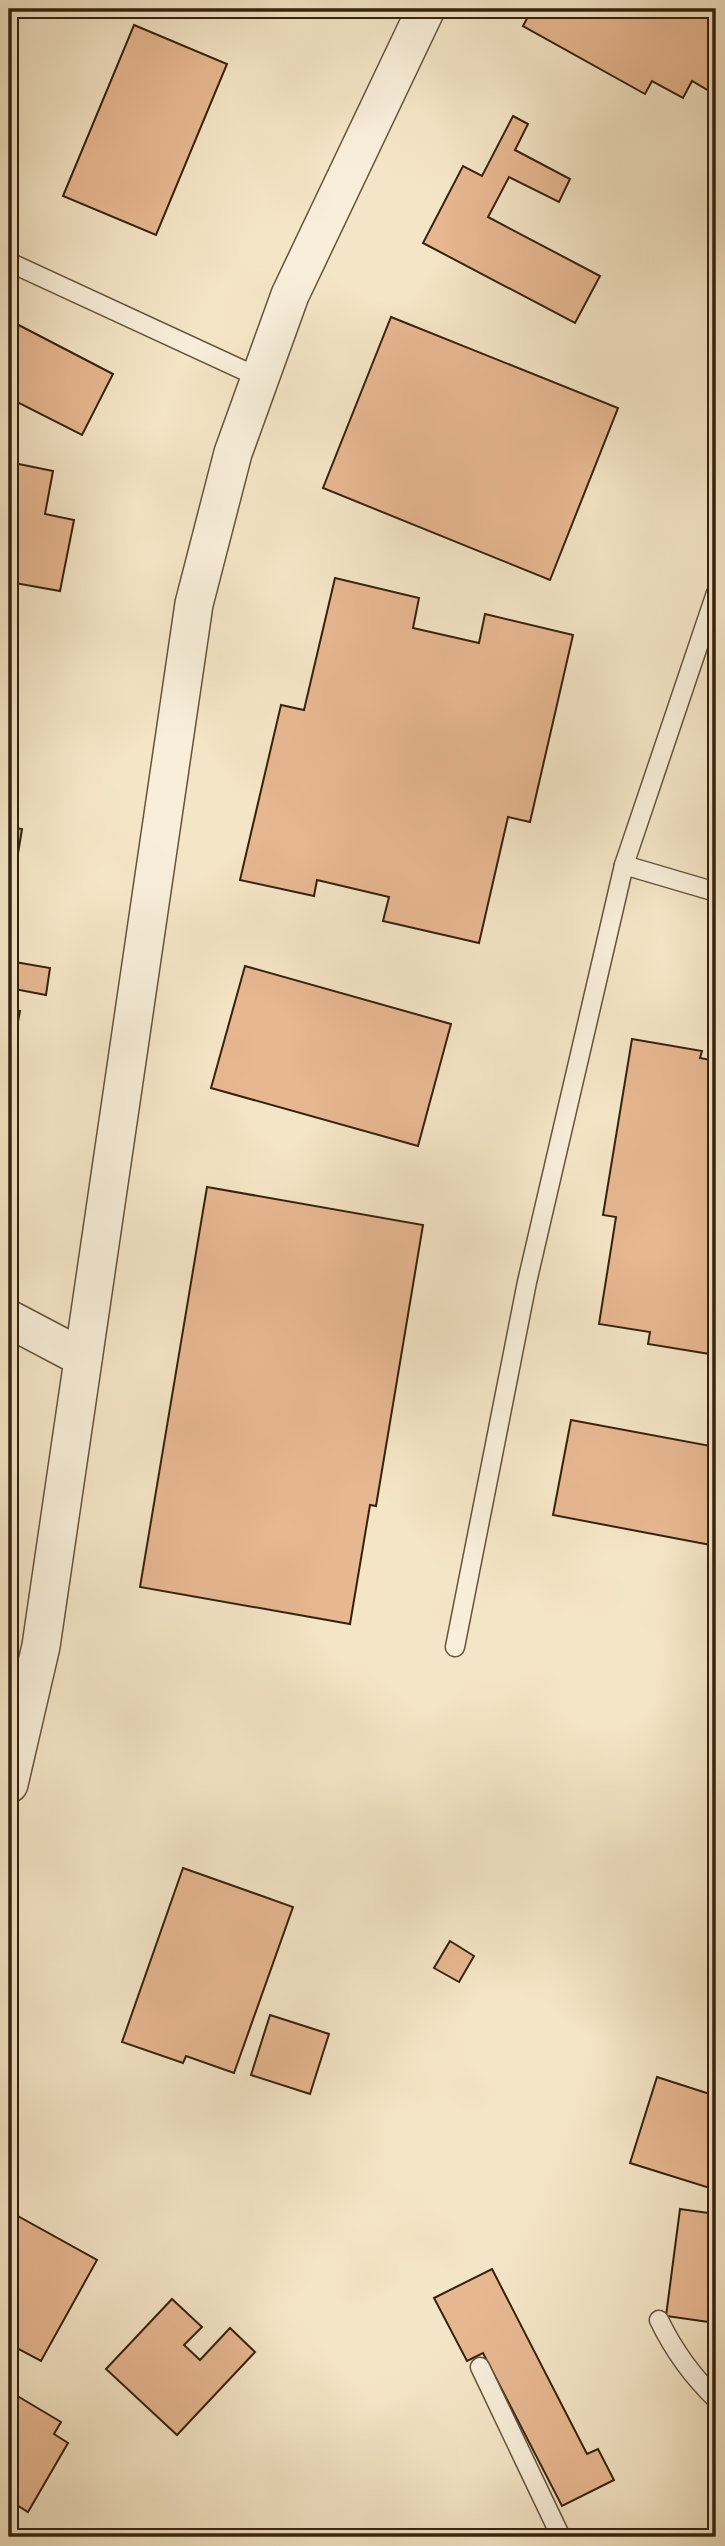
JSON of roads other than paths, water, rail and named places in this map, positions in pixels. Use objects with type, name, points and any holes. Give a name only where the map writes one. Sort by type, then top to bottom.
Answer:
[{"type":"street","points":[[9,1784],[41,1646],[194,604],[233,453],[290,295],[426,9]]},
{"type":"street","points":[[9,1319],[83,1357]]},
{"type":"lane","points":[[9,262],[260,378]]},
{"type":"lane","points":[[456,1647],[527,1282],[624,865],[716,593]]},
{"type":"lane","points":[[624,865],[716,892]]},
{"type":"lane","points":[[659,2320],[672,2347],[695,2378],[716,2399]]},
{"type":"lane","points":[[480,2367],[561,2537]]}]
